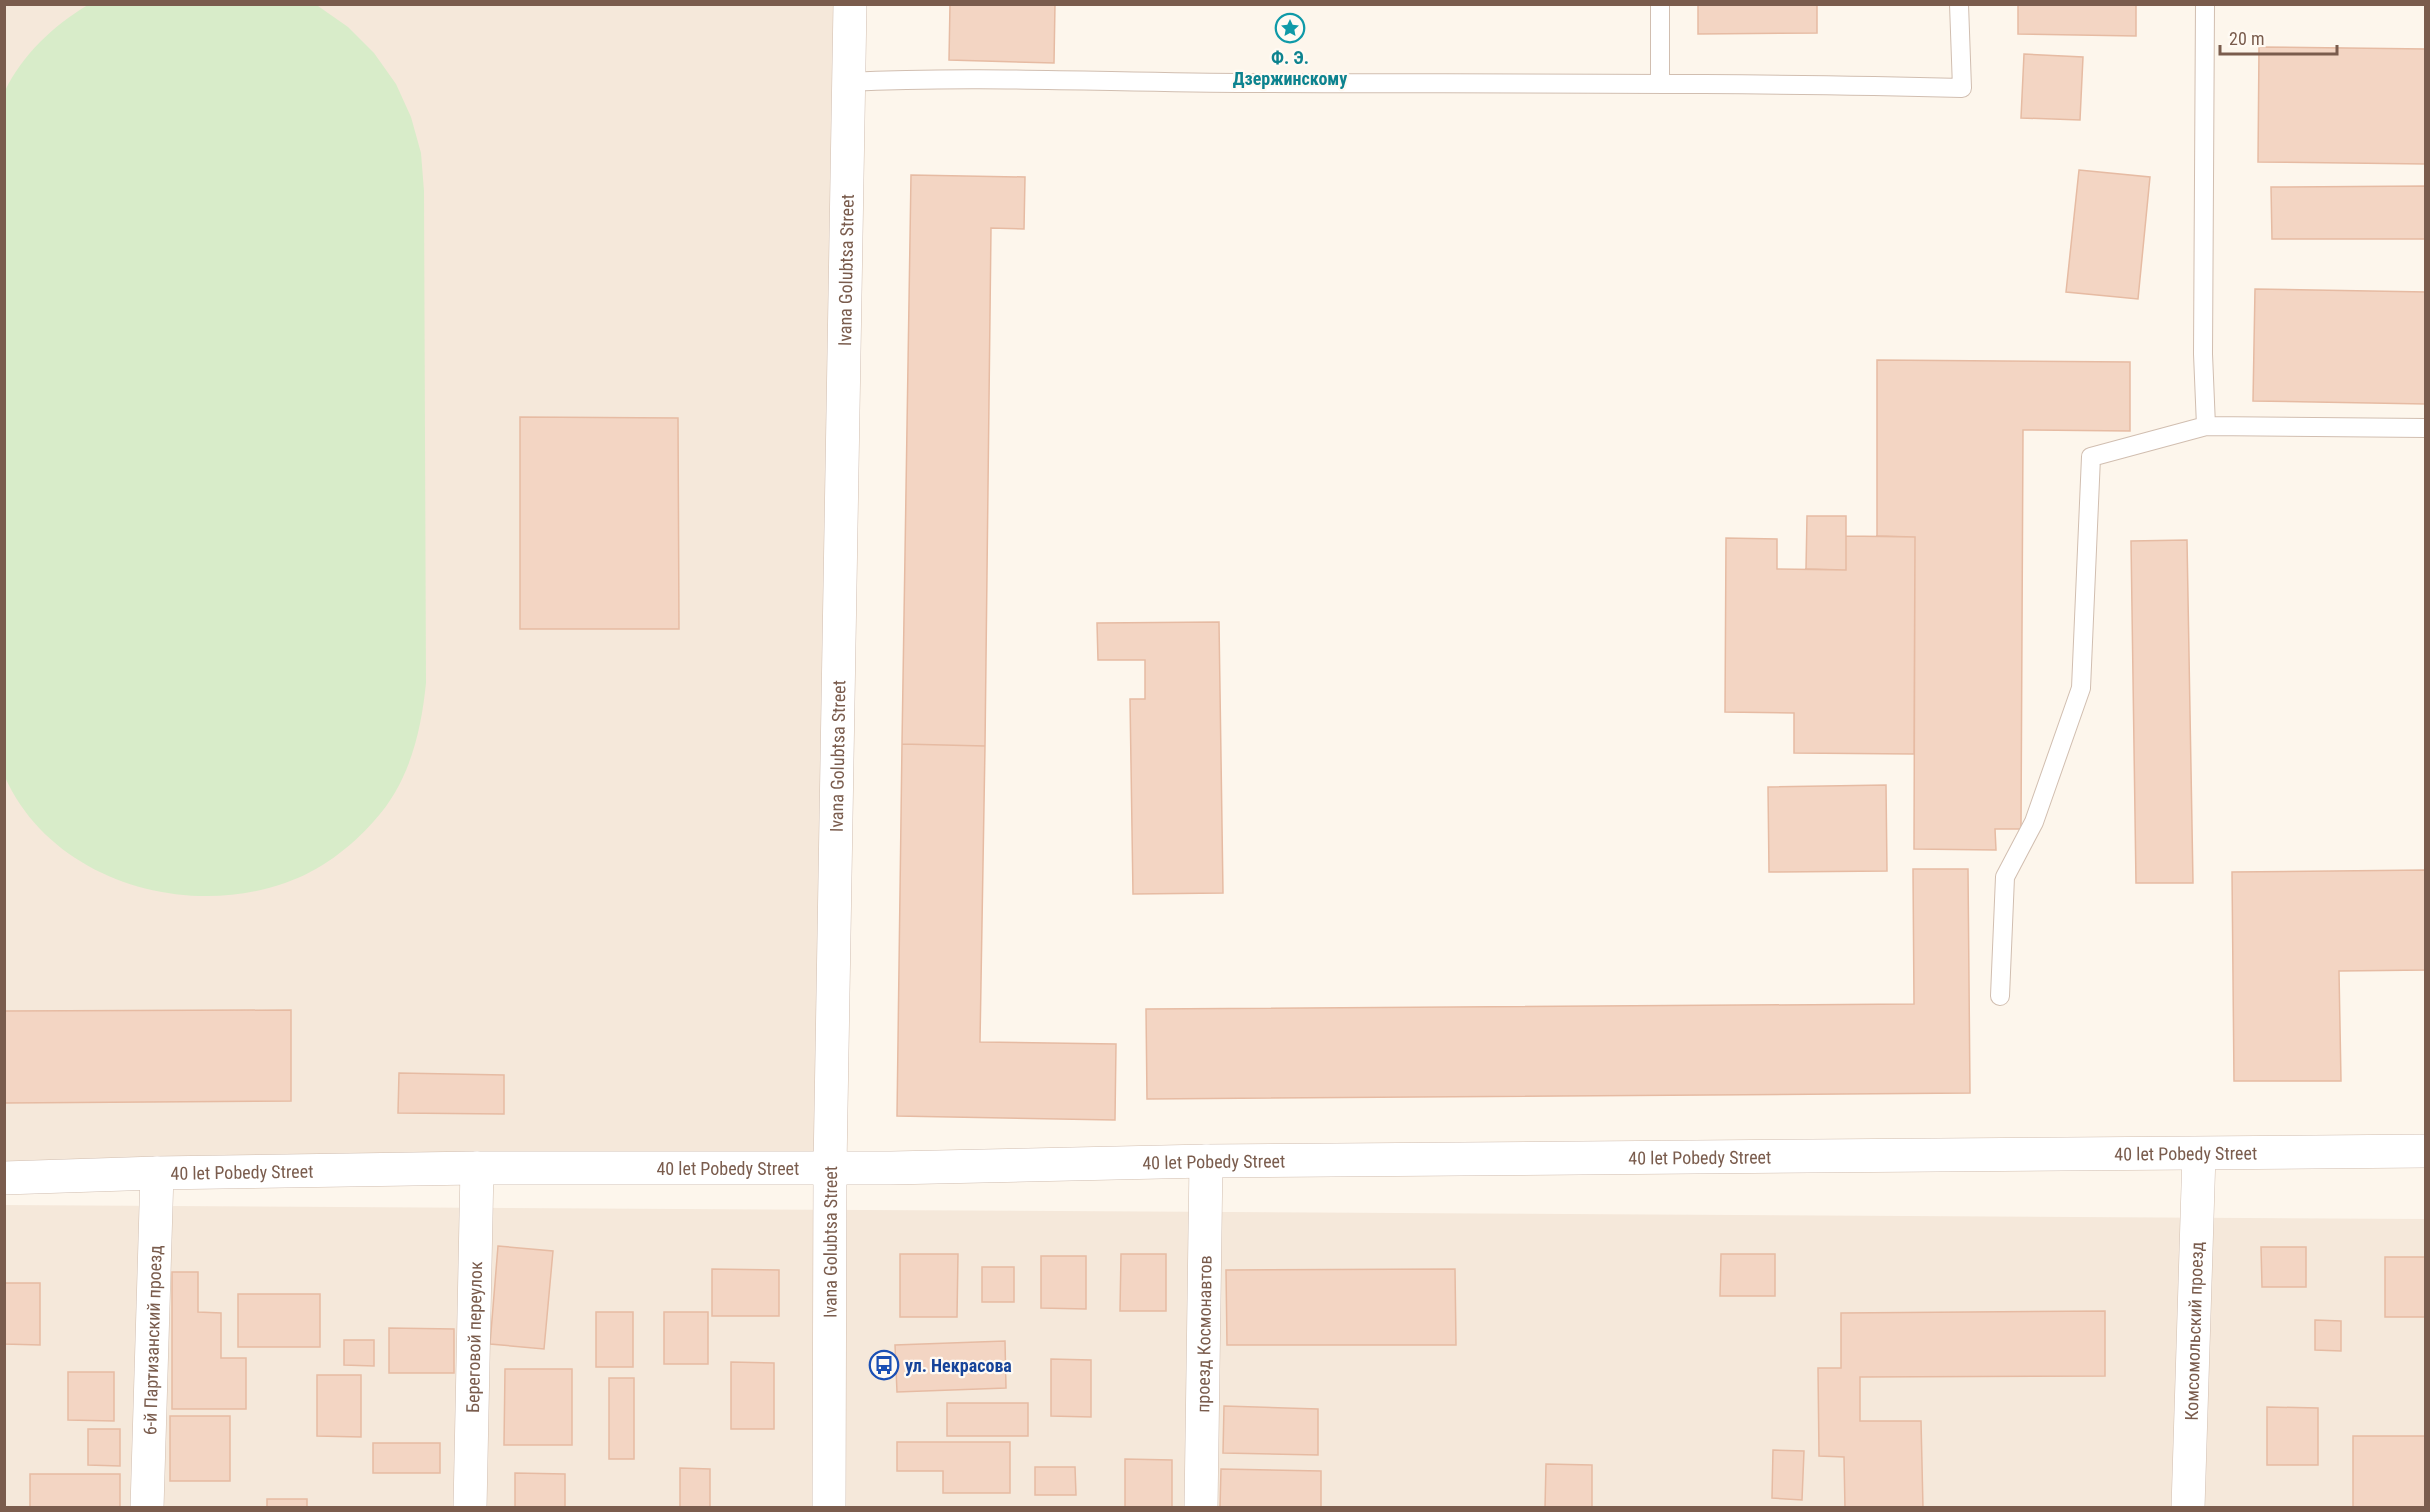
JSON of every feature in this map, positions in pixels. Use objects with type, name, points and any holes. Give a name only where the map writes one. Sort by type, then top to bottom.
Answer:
[{"type":"street","name":"Ivana Golubtsa Street","points":[[829,1508],[830,1168],[850,4]]},
{"type":"street","name":"40 let Pobedy Street","points":[[4,1178],[477,1168],[830,1168],[1206,1161],[2426,1151]]},
{"type":"street","name":"Комсомольский проезд","points":[[2188,1508],[2199,1154]]},
{"type":"street","name":"проезд Космонавтов","points":[[1201,1508],[1206,1161]]},
{"type":"street","name":"Береговой переулок","points":[[470,1508],[477,1168]]},
{"type":"street","name":"6-й Партизанский проезд","points":[[147,1508],[157,1173]]},
{"type":"lane","points":[[1660,4],[1660,84]]},
{"type":"lane","points":[[848,82],[910,79],[1137,83],[1833,85],[1962,88],[1959,4]]},
{"type":"lane","points":[[2205,4],[2203,354],[2206,426]]},
{"type":"lane","points":[[2000,996],[2005,877],[2034,822],[2081,687],[2091,457],[2206,426],[2426,428]]},
{"type":"shaded area","points":[[4,5],[834,5],[830,1168],[5,1175]]},
{"type":"shaded area","points":[[4,1205],[2425,1219],[2425,1507],[5,1507]]},
{"type":"green space","points":[[88,5],[318,6],[348,27],[374,53],[396,84],[411,117],[421,153],[424,191],[426,683],[417,739],[405,774],[396,790],[374,821],[355,840],[334,858],[298,878],[246,893],[205,896],[164,892],[124,882],[87,865],[54,842],[26,813],[5,777],[5,91],[20,65],[40,42]]},
{"type":"building","points":[[950,4],[1055,4],[1054,63],[949,60]]},
{"type":"building","points":[[1698,4],[1817,4],[1817,33],[1698,34]]},
{"type":"building","points":[[2018,4],[2136,4],[2136,36],[2018,34]]},
{"type":"building","points":[[2259,47],[2426,49],[2426,164],[2258,162]]},
{"type":"building","points":[[2024,54],[2083,57],[2080,120],[2021,118]]},
{"type":"building","points":[[2079,170],[2150,177],[2138,299],[2066,292]]},
{"type":"building","points":[[911,175],[1025,177],[1024,229],[991,228],[985,746],[902,744]]},
{"type":"building","points":[[2426,186],[2426,239],[2272,239],[2271,187]]},
{"type":"building","points":[[2255,289],[2426,292],[2426,404],[2253,401]]},
{"type":"building","points":[[1877,360],[2130,362],[2130,431],[2023,430],[2021,829],[1995,829],[1996,850],[1914,849],[1915,537],[1877,536]]},
{"type":"building","points":[[520,417],[678,418],[679,629],[520,629]]},
{"type":"building","points":[[1807,516],[1846,516],[1846,570],[1806,569]]},
{"type":"building","points":[[1846,536],[1915,537],[1914,754],[1794,753],[1794,713],[1725,712],[1726,538],[1777,539],[1777,569],[1846,570]]},
{"type":"building","points":[[2187,540],[2193,883],[2136,883],[2131,541]]},
{"type":"building","points":[[1219,622],[1223,893],[1133,894],[1130,699],[1145,699],[1145,660],[1098,660],[1097,623]]},
{"type":"building","points":[[902,744],[985,746],[980,1042],[1116,1044],[1115,1120],[897,1116]]},
{"type":"building","points":[[1886,785],[1887,871],[1769,872],[1768,787]]},
{"type":"building","points":[[1913,869],[1968,869],[1970,1093],[1147,1099],[1146,1009],[1914,1004]]},
{"type":"building","points":[[2426,870],[2426,970],[2339,971],[2341,1081],[2234,1081],[2232,872]]},
{"type":"building","points":[[291,1010],[291,1101],[4,1103],[4,1011]]},
{"type":"building","points":[[399,1073],[504,1075],[504,1114],[398,1113]]},
{"type":"building","points":[[498,1246],[553,1251],[544,1349],[490,1344]]},
{"type":"building","points":[[2261,1247],[2306,1247],[2306,1287],[2262,1287]]},
{"type":"building","points":[[900,1254],[958,1254],[957,1317],[900,1317]]},
{"type":"building","points":[[1121,1254],[1166,1254],[1166,1311],[1120,1311]]},
{"type":"building","points":[[1721,1254],[1775,1254],[1775,1296],[1720,1296]]},
{"type":"building","points":[[1041,1256],[1086,1256],[1086,1309],[1041,1308]]},
{"type":"building","points":[[2385,1257],[2426,1257],[2426,1317],[2385,1317]]},
{"type":"building","points":[[982,1267],[1014,1267],[1014,1302],[982,1302]]},
{"type":"building","points":[[712,1269],[779,1270],[779,1316],[712,1316]]},
{"type":"building","points":[[1455,1269],[1456,1345],[1227,1345],[1226,1270]]},
{"type":"building","points":[[172,1272],[198,1272],[198,1312],[221,1313],[221,1358],[246,1358],[246,1409],[172,1409]]},
{"type":"building","points":[[4,1283],[40,1283],[40,1345],[4,1344]]},
{"type":"building","points":[[238,1294],[320,1294],[320,1347],[238,1347]]},
{"type":"building","points":[[2105,1311],[2105,1376],[1860,1377],[1860,1421],[1921,1421],[1923,1508],[1845,1508],[1844,1457],[1819,1456],[1818,1368],[1841,1368],[1841,1313]]},
{"type":"building","points":[[596,1312],[633,1312],[633,1367],[596,1367]]},
{"type":"building","points":[[664,1312],[708,1312],[708,1364],[664,1364]]},
{"type":"building","points":[[2315,1320],[2341,1321],[2341,1351],[2315,1350]]},
{"type":"building","points":[[389,1328],[454,1329],[454,1373],[389,1373]]},
{"type":"building","points":[[344,1340],[374,1340],[374,1366],[344,1365]]},
{"type":"building","points":[[1005,1341],[1006,1388],[897,1392],[895,1345]]},
{"type":"building","points":[[1051,1359],[1091,1360],[1091,1417],[1051,1416]]},
{"type":"building","points":[[731,1362],[774,1363],[774,1429],[731,1429]]},
{"type":"building","points":[[505,1369],[572,1369],[572,1445],[504,1445]]},
{"type":"building","points":[[68,1372],[114,1372],[114,1421],[68,1420]]},
{"type":"building","points":[[317,1375],[361,1375],[361,1437],[317,1436]]},
{"type":"building","points":[[609,1378],[634,1378],[634,1459],[609,1459]]},
{"type":"building","points":[[947,1403],[1028,1403],[1028,1436],[947,1436]]},
{"type":"building","points":[[1224,1406],[1318,1409],[1318,1455],[1223,1453]]},
{"type":"building","points":[[2267,1407],[2318,1408],[2318,1465],[2267,1465]]},
{"type":"building","points":[[170,1416],[230,1416],[230,1481],[170,1481]]},
{"type":"building","points":[[88,1429],[120,1429],[120,1466],[88,1465]]},
{"type":"building","points":[[2353,1436],[2426,1436],[2426,1508],[2353,1507]]},
{"type":"building","points":[[897,1442],[1010,1442],[1010,1493],[943,1493],[943,1471],[897,1471]]},
{"type":"building","points":[[373,1443],[440,1443],[440,1473],[373,1473]]},
{"type":"building","points":[[1773,1450],[1804,1451],[1802,1500],[1772,1498]]},
{"type":"building","points":[[1125,1459],[1172,1460],[1172,1508],[1125,1508]]},
{"type":"building","points":[[1546,1464],[1592,1465],[1592,1508],[1545,1508]]},
{"type":"building","points":[[1035,1467],[1075,1467],[1076,1495],[1035,1495]]},
{"type":"building","points":[[680,1468],[710,1469],[710,1508],[680,1508]]},
{"type":"building","points":[[1221,1469],[1321,1471],[1321,1508],[1220,1508]]},
{"type":"building","points":[[515,1473],[565,1474],[565,1508],[515,1508]]},
{"type":"building","points":[[30,1474],[120,1474],[120,1508],[30,1508]]},
{"type":"building","points":[[267,1499],[307,1499],[307,1508],[267,1508]]},
{"type":"place","name":"Ф. Э. Дзержинскому","points":[[1290,28]]},
{"type":"place","name":"ул. Некрасова","points":[[884,1365]]}]
